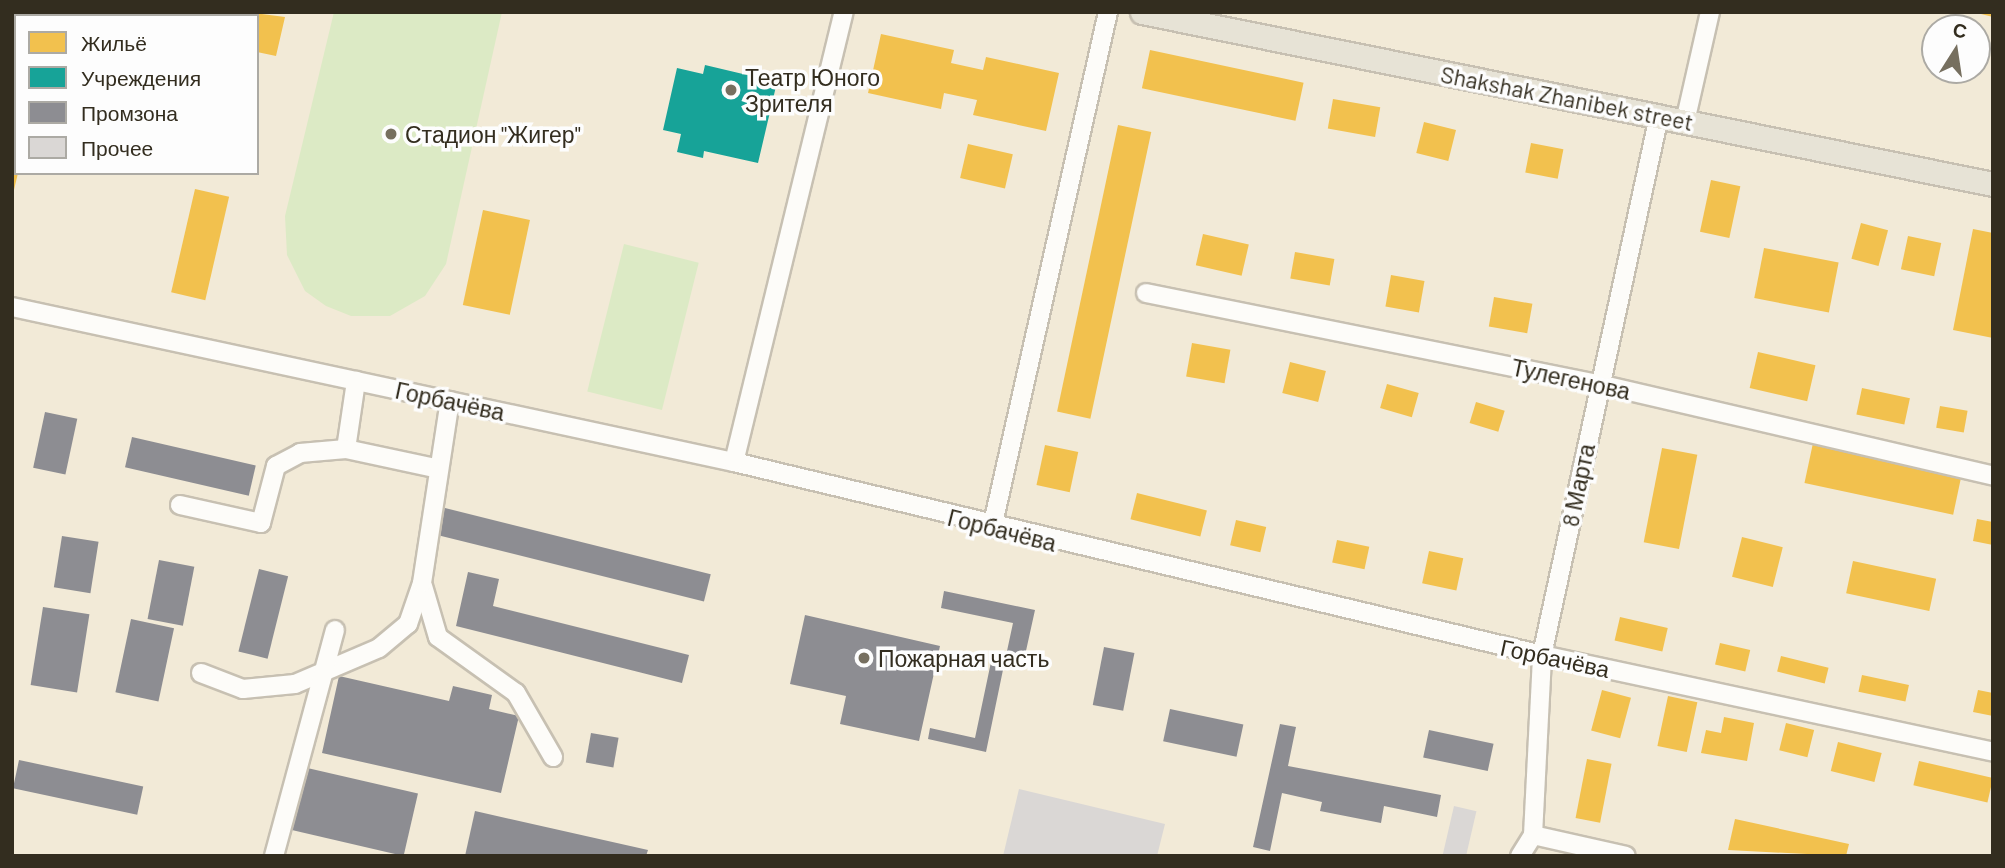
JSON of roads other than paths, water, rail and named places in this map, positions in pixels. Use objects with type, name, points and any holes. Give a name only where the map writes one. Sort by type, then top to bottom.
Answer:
[{"type":"main road","name":"Shakshak Zhanibek street","points":[[1142,12],[1993,184]]},
{"type":"street","points":[[734,462],[844,12]]},
{"type":"street","points":[[992,528],[1108,12]]},
{"type":"street","points":[[1685,122],[1710,12]]},
{"type":"street","name":"8 Марта","points":[[1520,856],[1533,835],[1542,655],[1659,116]]},
{"type":"street","name":"Тулегенова","points":[[1146,293],[1599,384],[1993,476]]},
{"type":"street","name":"Горбачёва","points":[[12,307],[734,462],[992,528],[1542,655],[1993,752]]},
{"type":"street","points":[[346,449],[356,381]]},
{"type":"street","points":[[201,673],[243,689],[269,690],[396,636],[413,613],[422,583],[450,401]]},
{"type":"street","points":[[180,505],[261,523],[271,479],[285,458],[346,449],[439,470]]},
{"type":"street","points":[[422,583],[438,636],[516,694],[553,757]]},
{"type":"street","points":[[274,856],[335,630]]},
{"type":"street","points":[[1533,835],[1626,856]]},
{"type":"place","name":"Театр Юного Зрителя","points":[[731,90]]},
{"type":"place","name":"Стадион \"Жигер\"","points":[[391,134]]},
{"type":"place","name":"Пожарная часть","points":[[864,658]]}]
